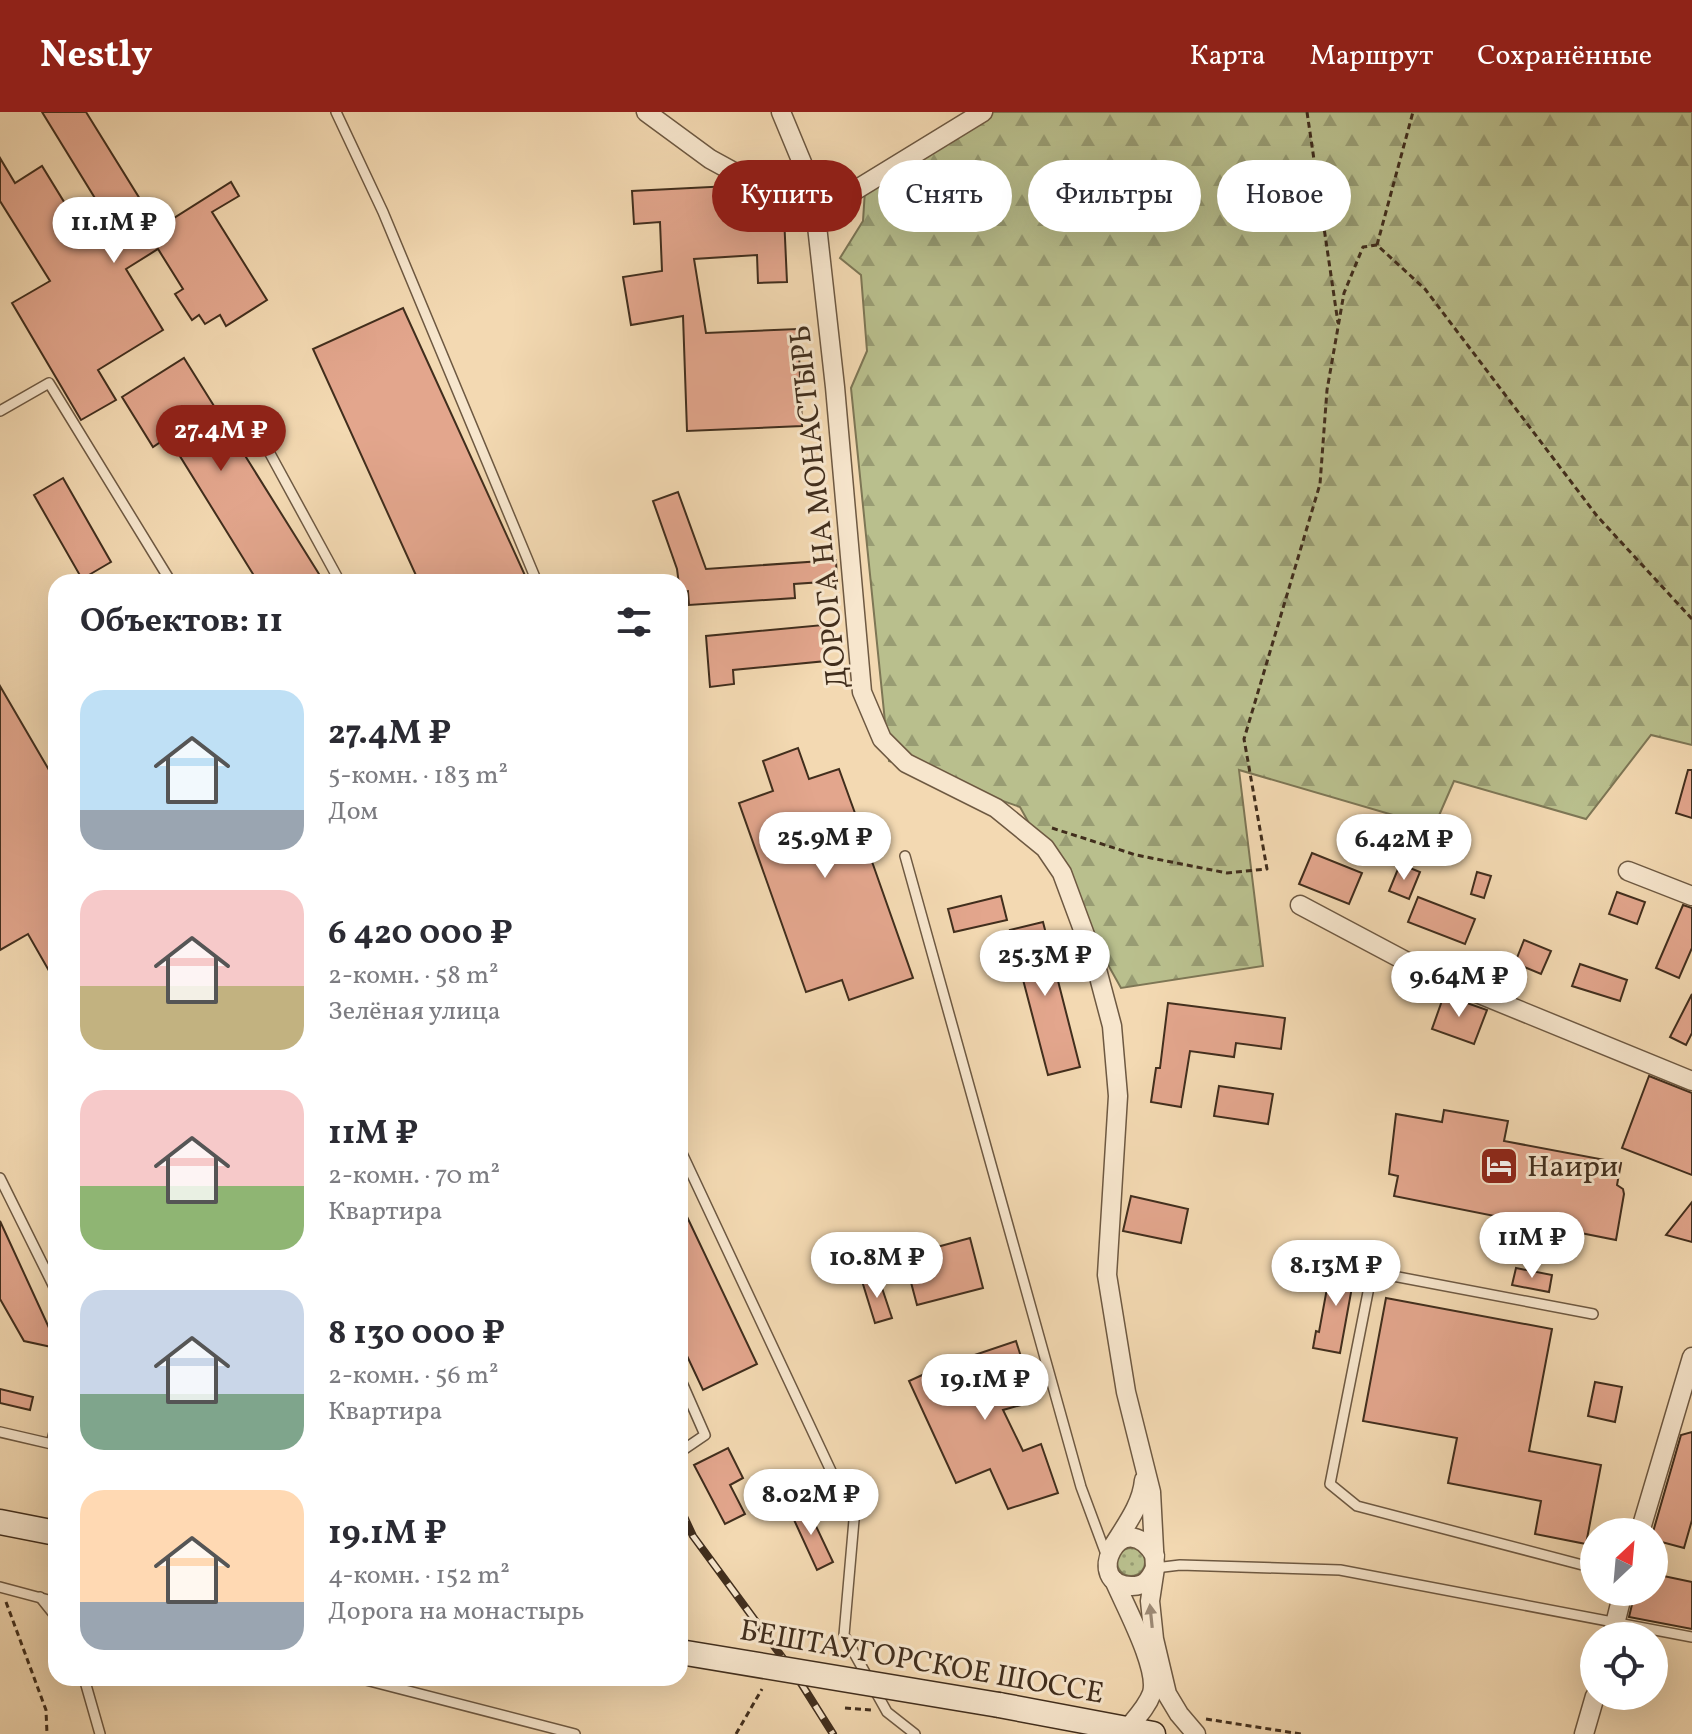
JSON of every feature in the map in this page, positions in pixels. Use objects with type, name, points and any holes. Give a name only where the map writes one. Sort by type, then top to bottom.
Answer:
[{"type":"main road","points":[[0,1522],[48,1531]]},
{"type":"main road","name":"БЕШТАУГОРСКОЕ ШОССЕ","points":[[688,1653],[1153,1734]]},
{"type":"street","points":[[646,112],[712,160]]},
{"type":"street","name":"ДОРОГА НА МОНАСТЫРЬ","points":[[781,112],[801,160]]},
{"type":"street","points":[[862,186],[983,112]]},
{"type":"street","name":"ДОРОГА НА МОНАСТЫРЬ","points":[[818,232],[862,692],[882,739],[906,763],[996,808],[1045,848],[1062,873],[1098,975],[1112,1026],[1118,1096],[1107,1275],[1126,1392],[1151,1492],[1155,1562],[1150,1601],[1154,1639],[1167,1694],[1196,1734]]},
{"type":"street","points":[[1628,871],[1692,896]]},
{"type":"street","points":[[1300,905],[1428,973],[1692,1081]]},
{"type":"street","points":[[1645,1518],[1685,1409],[1692,1357]]},
{"type":"street","points":[[1127,1729],[1145,1707],[1153,1690],[1151,1669],[1107,1570],[1110,1551],[1134,1513],[1143,1491],[1145,1465]]},
{"type":"street","points":[[1110,1551],[1124,1539],[1137,1539],[1148,1545],[1155,1562],[1149,1580],[1138,1586],[1125,1586],[1114,1580]]},
{"type":"street","points":[[1584,1734],[1591,1710]]},
{"type":"lane","points":[[336,112],[383,212],[534,574]]},
{"type":"lane","points":[[0,411],[49,383],[166,574]]},
{"type":"lane","points":[[261,437],[336,574]]},
{"type":"lane","points":[[905,856],[1081,1487],[1110,1551]]},
{"type":"lane","points":[[688,1166],[854,1520],[844,1635],[887,1712],[915,1734]]},
{"type":"lane","points":[[0,1178],[48,1275]]},
{"type":"lane","points":[[1580,1564],[1357,1506],[1330,1484],[1372,1272],[1593,1314]]},
{"type":"lane","points":[[688,1396],[705,1435],[688,1447]]},
{"type":"lane","points":[[0,1432],[48,1444]]},
{"type":"lane","points":[[1155,1562],[1340,1570],[1581,1622]]},
{"type":"lane","points":[[0,1587],[48,1600]]},
{"type":"lane","points":[[40,1597],[48,1607]]},
{"type":"lane","points":[[1668,1635],[1692,1637]]},
{"type":"lane","points":[[86,1686],[100,1734]]},
{"type":"lane","points":[[389,1686],[575,1734]]},
{"type":"path","points":[[1307,112],[1338,327]]},
{"type":"path","points":[[1377,245],[1413,112]]},
{"type":"path","points":[[1047,827],[1136,855],[1227,873],[1267,869],[1244,739],[1320,484],[1327,390],[1344,293],[1363,247],[1377,245]]},
{"type":"path","points":[[1377,245],[1425,289],[1597,516],[1692,619]]},
{"type":"path","points":[[0,1587],[46,1710],[47,1734]]},
{"type":"path","points":[[736,1734],[763,1686]]},
{"type":"path","points":[[845,1708],[887,1712]]},
{"type":"path","points":[[1179,1714],[1301,1734]]},
{"type":"green space","points":[[991,112],[1692,112],[1692,745],[1651,735],[1586,819],[1454,781],[1434,827],[1239,770],[1263,966],[1121,988],[1020,807],[889,761],[851,388],[867,351],[861,275],[840,258],[856,232],[862,232],[865,190],[878,182],[878,232],[1012,232],[1012,160],[913,160]]},
{"type":"green space","points":[[1131,1548],[1141,1552],[1145,1562],[1141,1572],[1131,1576],[1121,1572],[1117,1562],[1121,1552]]},
{"type":"building","points":[[42,112],[86,112],[158,228],[231,182],[239,196],[212,212],[267,300],[226,326],[220,315],[205,324],[199,315],[192,320],[175,294],[183,289],[158,249],[126,269],[163,330],[98,370],[116,400],[81,420],[12,303],[50,281],[0,201],[0,158],[15,183],[42,166],[85,236],[109,221]]},
{"type":"building","points":[[712,187],[712,232],[785,232],[787,282],[758,283],[757,255],[694,259],[706,333],[798,329],[802,426],[687,431],[683,316],[631,325],[623,277],[662,271],[660,222],[634,224],[632,191]]},
{"type":"building","points":[[403,308],[524,574],[415,574],[313,349]]},
{"type":"building","points":[[184,358],[319,574],[253,574],[168,437],[153,447],[122,397]]},
{"type":"building","points":[[63,478],[111,562],[91,574],[79,574],[34,495]]},
{"type":"building","points":[[678,492],[706,569],[836,560],[837,581],[794,584],[795,598],[689,605],[688,574],[678,574],[653,501]]},
{"type":"building","points":[[823,625],[826,661],[733,670],[734,684],[710,687],[706,636]]},
{"type":"building","points":[[0,686],[48,768],[48,969],[28,934],[0,950]]},
{"type":"building","points":[[798,748],[809,779],[839,769],[864,838],[878,833],[885,851],[870,856],[913,978],[849,1000],[842,980],[806,992],[739,803],[773,791],[763,761]]},
{"type":"building","points":[[1688,770],[1692,770],[1692,818],[1676,813]]},
{"type":"building","points":[[1312,853],[1362,873],[1349,904],[1299,884]]},
{"type":"building","points":[[1400,864],[1420,872],[1409,899],[1389,891]]},
{"type":"building","points":[[1477,872],[1491,876],[1484,898],[1471,894]]},
{"type":"building","points":[[1617,892],[1645,902],[1637,924],[1609,914]]},
{"type":"building","points":[[1001,896],[1007,920],[954,932],[948,909]]},
{"type":"building","points":[[1418,897],[1475,919],[1465,944],[1408,922]]},
{"type":"building","points":[[1683,905],[1692,908],[1692,948],[1679,978],[1656,968]]},
{"type":"building","points":[[1043,922],[1080,1067],[1048,1075],[1010,930]]},
{"type":"building","points":[[1524,940],[1551,951],[1541,974],[1515,963]]},
{"type":"building","points":[[1580,964],[1627,980],[1620,1001],[1572,986]]},
{"type":"building","points":[[1692,994],[1692,1033],[1686,1045],[1670,1037]]},
{"type":"building","points":[[1444,995],[1487,1010],[1474,1044],[1432,1029]]},
{"type":"building","points":[[1168,1003],[1285,1018],[1281,1049],[1236,1043],[1234,1057],[1190,1051],[1181,1107],[1151,1102],[1156,1068],[1160,1068]]},
{"type":"building","name":"Наири","points":[[1649,1076],[1692,1093],[1692,1175],[1622,1148]]},
{"type":"building","points":[[1219,1086],[1273,1094],[1268,1124],[1214,1116]]},
{"type":"building","name":"Наири","points":[[1444,1110],[1508,1121],[1504,1141],[1621,1163],[1617,1185],[1624,1194],[1616,1240],[1394,1196],[1398,1176],[1389,1174],[1396,1114],[1442,1122]]},
{"type":"building","points":[[1131,1196],[1188,1209],[1181,1243],[1123,1231]]},
{"type":"building","points":[[1692,1202],[1692,1242],[1666,1235]]},
{"type":"building","points":[[688,1219],[757,1364],[703,1390],[688,1358]]},
{"type":"building","points":[[0,1221],[48,1326],[48,1346],[24,1341],[0,1299]]},
{"type":"building","points":[[970,1238],[983,1288],[917,1305],[904,1256]]},
{"type":"building","points":[[1332,1261],[1356,1265],[1340,1353],[1313,1348],[1316,1331],[1319,1332]]},
{"type":"building","points":[[1516,1268],[1552,1275],[1549,1292],[1512,1285]]},
{"type":"building","points":[[878,1276],[892,1318],[875,1323],[862,1281]]},
{"type":"building","points":[[1386,1298],[1552,1329],[1529,1451],[1601,1465],[1591,1518],[1580,1518],[1580,1543],[1535,1534],[1541,1501],[1448,1483],[1457,1438],[1363,1421]]},
{"type":"building","points":[[1016,1341],[1035,1401],[1003,1410],[1023,1451],[1041,1444],[1058,1493],[1008,1509],[990,1469],[956,1483],[909,1381],[942,1366]]},
{"type":"building","points":[[1595,1382],[1622,1387],[1615,1422],[1588,1416]]},
{"type":"building","points":[[0,1389],[33,1397],[30,1410],[0,1403]]},
{"type":"building","points":[[1692,1432],[1692,1520],[1684,1548],[1668,1544],[1668,1518],[1657,1518],[1681,1435]]},
{"type":"building","points":[[728,1448],[743,1478],[730,1485],[745,1514],[725,1524],[694,1465]]},
{"type":"building","points":[[805,1503],[833,1562],[817,1570],[790,1511]]},
{"type":"building","points":[[1668,1577],[1692,1582],[1692,1629],[1629,1617],[1632,1606],[1668,1606]]},
{"type":"railway","points":[[688,1525],[799,1680],[833,1734]]},
{"type":"place","name":"Наири","points":[[1499,1166]]}]
